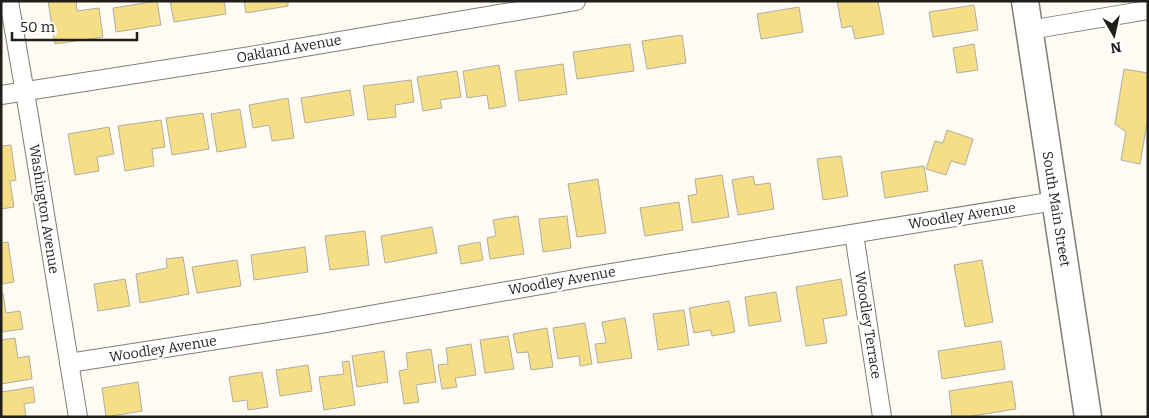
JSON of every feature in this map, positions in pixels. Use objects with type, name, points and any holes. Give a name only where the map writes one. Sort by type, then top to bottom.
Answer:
[{"type":"main road","name":"South Main Street","points":[[1025,1],[1088,417]]},
{"type":"street","name":"Washington Avenue","points":[[8,1],[78,417]]},
{"type":"street","name":"Oakland Avenue","points":[[1,95],[576,1]]},
{"type":"street","points":[[1029,30],[1148,10]]},
{"type":"street","name":"Woodley Avenue","points":[[69,363],[320,324],[592,276],[1055,201]]},
{"type":"street","name":"Woodley Terrace","points":[[854,234],[882,417]]},
{"type":"building","points":[[48,1],[76,1],[77,11],[99,8],[103,37],[55,44]]},
{"type":"building","points":[[157,1],[161,25],[116,32],[113,8]]},
{"type":"building","points":[[170,1],[224,1],[226,14],[174,22]]},
{"type":"building","points":[[244,1],[288,1],[288,6],[246,13]]},
{"type":"building","points":[[837,1],[878,1],[884,34],[855,39],[852,26],[842,28]]},
{"type":"building","points":[[974,5],[978,30],[933,37],[929,12]]},
{"type":"building","points":[[799,7],[803,32],[761,39],[757,14]]},
{"type":"building","points":[[682,35],[686,63],[647,69],[642,41]]},
{"type":"building","points":[[630,44],[634,71],[577,79],[573,52]]},
{"type":"building","points":[[974,44],[978,70],[957,73],[953,48]]},
{"type":"building","points":[[563,64],[567,94],[519,101],[515,71]]},
{"type":"building","points":[[499,65],[506,106],[489,109],[487,95],[467,98],[463,71]]},
{"type":"building","points":[[1124,69],[1148,73],[1148,117],[1140,164],[1121,160],[1126,132],[1115,124]]},
{"type":"building","points":[[457,71],[461,97],[440,100],[442,108],[423,111],[417,77]]},
{"type":"building","points":[[411,80],[414,102],[395,105],[396,117],[368,120],[363,86]]},
{"type":"building","points":[[350,90],[354,115],[305,123],[301,98]]},
{"type":"building","points":[[288,98],[294,138],[272,141],[269,125],[253,128],[249,105]]},
{"type":"building","points":[[240,109],[246,147],[217,152],[211,114]]},
{"type":"building","points":[[203,113],[209,149],[172,155],[166,118]]},
{"type":"building","points":[[161,120],[165,147],[152,149],[154,166],[125,171],[118,126]]},
{"type":"building","points":[[109,127],[114,154],[97,157],[99,171],[75,175],[68,134]]},
{"type":"building","points":[[947,130],[973,139],[965,165],[951,161],[946,175],[926,169],[935,141],[943,143]]},
{"type":"building","points":[[11,145],[16,180],[10,181],[14,207],[1,209],[1,146]]},
{"type":"building","points":[[841,156],[848,196],[823,200],[817,159]]},
{"type":"building","points":[[924,166],[928,191],[885,198],[881,172]]},
{"type":"building","points":[[722,175],[729,217],[692,223],[688,196],[697,194],[695,179]]},
{"type":"building","points":[[753,176],[755,185],[770,183],[774,209],[738,215],[732,180]]},
{"type":"building","points":[[598,179],[606,233],[577,237],[568,184]]},
{"type":"building","points":[[679,202],[683,230],[645,236],[640,208]]},
{"type":"building","points":[[518,216],[524,254],[490,259],[487,238],[496,236],[493,220]]},
{"type":"building","points":[[567,216],[571,248],[543,252],[539,219]]},
{"type":"building","points":[[432,227],[437,253],[385,263],[381,236]]},
{"type":"building","points":[[365,231],[369,265],[330,270],[325,236]]},
{"type":"building","points":[[8,242],[14,282],[1,284],[1,243]]},
{"type":"building","points":[[480,242],[483,260],[461,264],[458,246]]},
{"type":"building","points":[[305,247],[308,272],[254,280],[251,255]]},
{"type":"building","points":[[183,257],[189,294],[140,303],[136,274],[167,268],[166,259]]},
{"type":"building","points":[[237,260],[241,286],[197,293],[192,267]]},
{"type":"building","points":[[982,260],[993,322],[965,327],[954,265]]},
{"type":"building","points":[[125,279],[130,306],[98,311],[94,284]]},
{"type":"building","points":[[841,279],[847,315],[823,319],[827,343],[806,346],[796,287]]},
{"type":"building","points":[[776,292],[781,321],[749,326],[745,297]]},
{"type":"building","points":[[1,293],[3,293],[6,313],[20,311],[23,329],[1,332]]},
{"type":"building","points":[[729,301],[735,332],[712,336],[711,330],[694,333],[689,308]]},
{"type":"building","points":[[684,310],[689,345],[658,350],[653,314]]},
{"type":"building","points":[[625,318],[632,358],[598,363],[595,344],[606,343],[602,322]]},
{"type":"building","points":[[585,323],[592,364],[580,366],[579,356],[558,359],[553,328]]},
{"type":"building","points":[[547,328],[553,367],[531,370],[528,352],[517,353],[513,334]]},
{"type":"building","points":[[508,336],[514,369],[485,373],[480,340]]},
{"type":"building","points":[[15,338],[18,358],[29,356],[32,379],[1,384],[1,340]]},
{"type":"building","points":[[1001,341],[1005,369],[942,379],[938,351]]},
{"type":"building","points":[[471,344],[476,375],[455,378],[457,387],[442,389],[438,365],[448,364],[446,348]]},
{"type":"building","points":[[431,349],[436,382],[416,385],[419,402],[404,404],[399,371],[408,369],[406,353]]},
{"type":"building","points":[[384,351],[388,382],[357,387],[352,356]]},
{"type":"building","points":[[349,361],[355,405],[324,410],[319,377],[344,374],[342,362]]},
{"type":"building","points":[[308,365],[312,391],[280,396],[276,370]]},
{"type":"building","points":[[262,372],[268,407],[248,410],[247,400],[233,402],[229,377]]},
{"type":"building","points":[[1012,381],[1016,409],[966,417],[952,417],[949,391]]},
{"type":"building","points":[[138,382],[142,411],[106,417],[102,388]]},
{"type":"building","points":[[33,387],[35,402],[24,404],[26,417],[1,417],[1,392]]}]
